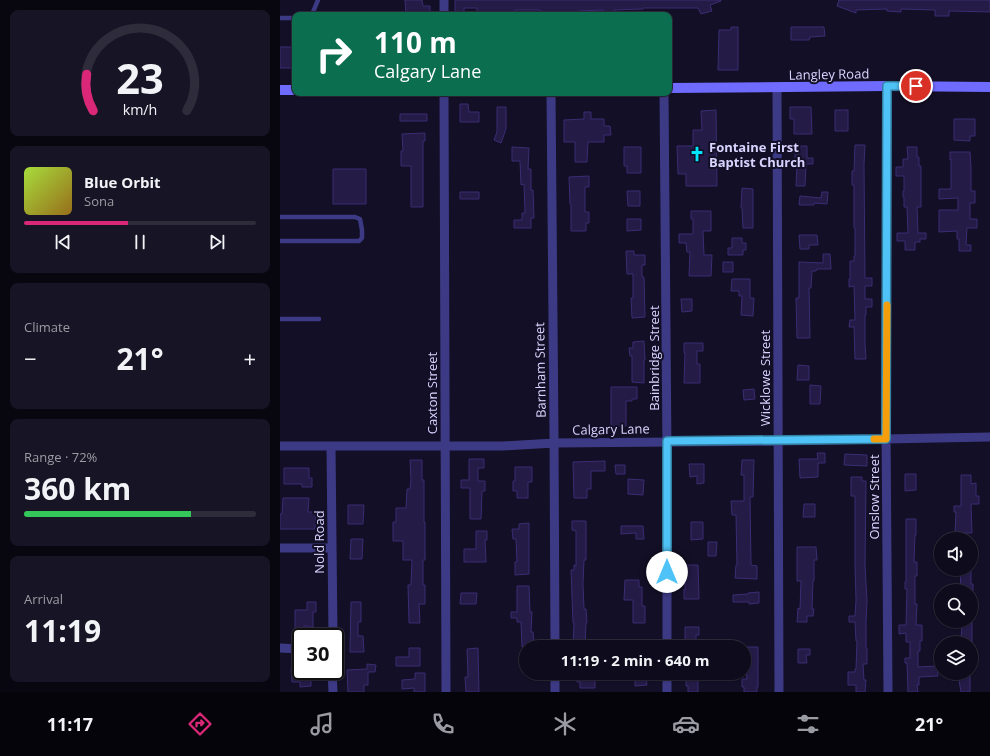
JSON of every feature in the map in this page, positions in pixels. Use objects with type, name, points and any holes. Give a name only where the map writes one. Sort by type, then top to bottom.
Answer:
[{"type":"street","points":[[444,0],[444,12]]},
{"type":"street","name":"Langley Road","points":[[672,88],[887,86],[990,87]]},
{"type":"street","name":"Onslow Street","points":[[887,86],[886,439],[888,692]]},
{"type":"street","name":"Wicklowe Street","points":[[777,87],[779,692]]},
{"type":"street","points":[[280,90],[292,90]]},
{"type":"street","name":"Caxton Street","points":[[444,96],[446,692]]},
{"type":"street","name":"Barnham Street","points":[[551,96],[554,640]]},
{"type":"street","name":"Bainbridge Street","points":[[664,96],[667,640]]},
{"type":"street","name":"Calgary Lane","points":[[280,446],[503,446],[554,443],[990,437]]},
{"type":"street","name":"Nold Road","points":[[331,446],[333,628]]},
{"type":"street","points":[[280,548],[332,548]]},
{"type":"street","points":[[280,648],[292,649]]},
{"type":"street","points":[[332,680],[333,692]]},
{"type":"street","points":[[555,680],[555,692]]},
{"type":"street","points":[[667,680],[667,692]]},
{"type":"lane","points":[[313,12],[318,0]]},
{"type":"lane","points":[[280,18],[292,18]]},
{"type":"lane","points":[[280,217],[355,217],[360,219],[362,238],[359,241],[280,241]]},
{"type":"lane","points":[[280,319],[318,319]]},
{"type":"building","points":[[405,0],[422,0],[423,6],[430,6],[430,12],[406,12]]},
{"type":"building","points":[[455,0],[721,0],[710,5],[712,11],[701,14],[698,8],[643,8],[614,10],[614,12],[603,12],[603,10],[579,12],[540,12],[540,10],[515,10],[515,12],[477,12],[477,8],[464,8],[464,12],[455,12]]},
{"type":"building","points":[[839,0],[990,0],[990,12],[949,11],[949,16],[935,16],[935,10],[901,9],[901,12],[887,11],[887,9],[856,10],[856,13],[837,6]]},
{"type":"building","points":[[731,27],[738,27],[738,70],[718,70],[719,30],[731,30]]},
{"type":"building","points":[[791,27],[824,27],[825,36],[810,37],[809,40],[791,40]]},
{"type":"building","points":[[280,47],[292,47],[292,68],[280,68]]},
{"type":"building","points":[[460,104],[468,104],[469,112],[479,112],[479,122],[460,122]]},
{"type":"building","points":[[497,107],[506,107],[506,129],[501,143],[494,140],[497,132]]},
{"type":"building","points":[[790,107],[811,107],[812,134],[794,134],[794,119],[790,119]]},
{"type":"building","name":"Fontaine First Baptist Church","points":[[716,110],[717,186],[686,186],[686,174],[678,174],[677,146],[693,146],[693,130],[702,130],[701,111]]},
{"type":"building","points":[[835,110],[848,110],[848,131],[835,131]]},
{"type":"building","points":[[584,112],[591,112],[591,119],[604,119],[604,126],[610,126],[611,135],[604,135],[604,142],[588,142],[587,162],[575,162],[575,142],[564,142],[564,120],[584,119]]},
{"type":"building","points":[[400,114],[427,114],[427,121],[400,121]]},
{"type":"building","points":[[954,119],[975,119],[975,136],[970,136],[970,141],[954,140]]},
{"type":"building","points":[[425,133],[425,141],[423,141],[423,207],[411,207],[411,166],[401,166],[401,151],[403,151],[402,134]]},
{"type":"building","points":[[855,145],[865,145],[865,278],[872,278],[872,286],[865,286],[865,299],[872,299],[872,307],[866,307],[865,315],[866,359],[855,359],[854,327],[849,327],[850,320],[855,320],[854,286],[849,287],[849,279],[850,261],[854,261],[855,256],[854,185],[852,185],[852,171],[854,171]]},
{"type":"building","points":[[795,146],[807,146],[807,158],[813,158],[813,164],[806,164],[805,186],[796,186],[797,164],[795,164]]},
{"type":"building","points":[[512,147],[529,148],[528,169],[531,169],[531,190],[533,190],[534,218],[531,218],[531,228],[514,228],[514,220],[522,220],[522,213],[525,213],[524,184],[521,185],[520,161],[512,161]]},
{"type":"building","points":[[624,147],[641,147],[641,173],[627,173],[627,166],[624,166]]},
{"type":"building","points":[[907,147],[917,147],[917,157],[919,157],[919,166],[921,166],[921,207],[917,207],[918,233],[926,233],[926,239],[920,239],[920,242],[915,242],[915,250],[905,250],[905,241],[897,241],[897,233],[908,233],[907,207],[904,207],[903,197],[904,176],[896,176],[896,167],[903,167],[903,159],[908,159]]},
{"type":"building","points":[[950,152],[970,152],[971,191],[975,191],[975,203],[970,203],[970,219],[977,219],[977,228],[967,228],[966,245],[971,245],[971,251],[959,251],[957,231],[939,232],[939,210],[958,210],[958,198],[939,199],[939,189],[951,189]]},
{"type":"building","points":[[333,169],[366,169],[366,204],[333,204]]},
{"type":"building","points":[[589,176],[589,187],[585,187],[585,212],[589,212],[589,223],[586,223],[586,231],[571,231],[569,177]]},
{"type":"building","points":[[742,188],[753,189],[753,228],[743,228],[741,208]]},
{"type":"building","points":[[627,191],[640,191],[640,206],[628,206]]},
{"type":"building","points":[[460,192],[479,192],[479,199],[460,199]]},
{"type":"building","points":[[822,192],[828,192],[827,204],[814,203],[814,205],[799,205],[800,196],[821,198]]},
{"type":"building","points":[[691,211],[711,211],[711,231],[703,231],[704,255],[712,255],[711,276],[689,276],[690,252],[687,252],[686,243],[679,243],[679,234],[693,234],[693,219],[691,219]]},
{"type":"building","points":[[627,219],[641,219],[641,230],[627,231]]},
{"type":"building","points":[[799,235],[817,235],[818,245],[809,245],[809,249],[800,249]]},
{"type":"building","points":[[732,238],[742,238],[742,243],[746,243],[746,250],[743,250],[743,255],[728,255],[728,248],[732,248]]},
{"type":"building","points":[[626,251],[634,251],[634,255],[645,255],[645,265],[642,265],[642,277],[644,277],[645,317],[632,318],[631,298],[633,298],[633,274],[627,274]]},
{"type":"building","points":[[823,254],[830,254],[831,269],[817,269],[816,271],[812,271],[811,288],[809,288],[810,338],[797,338],[796,298],[799,298],[799,262],[823,263]]},
{"type":"building","points":[[723,262],[733,262],[733,272],[723,272]]},
{"type":"building","points":[[732,279],[750,279],[750,298],[754,298],[753,316],[741,315],[742,296],[739,296],[739,291],[731,291]]},
{"type":"building","points":[[681,299],[692,299],[692,311],[682,312]]},
{"type":"building","points":[[644,341],[644,383],[632,382],[632,356],[630,356],[629,348],[633,348],[633,342]]},
{"type":"building","points":[[684,343],[703,343],[703,351],[697,351],[697,364],[700,364],[700,383],[684,383]]},
{"type":"building","points":[[798,365],[809,366],[809,380],[797,380]]},
{"type":"building","points":[[810,385],[821,386],[820,404],[810,404]]},
{"type":"building","points":[[611,387],[637,387],[637,399],[626,401],[626,426],[611,426]]},
{"type":"building","points":[[754,389],[755,399],[744,400],[743,390]]},
{"type":"building","points":[[817,453],[825,453],[825,463],[818,463],[818,477],[800,478],[799,459],[818,459]]},
{"type":"building","points":[[845,454],[867,455],[867,466],[844,465]]},
{"type":"building","points":[[469,459],[484,459],[484,468],[478,468],[478,481],[485,481],[485,491],[482,491],[481,519],[470,519],[470,488],[461,488],[461,480],[469,480]]},
{"type":"building","points":[[410,460],[422,460],[422,480],[424,480],[425,560],[423,560],[423,585],[425,585],[425,604],[419,604],[420,623],[409,623],[408,585],[411,585],[412,560],[403,560],[403,541],[393,541],[393,522],[396,522],[396,508],[406,508],[407,489],[410,489]]},
{"type":"building","points":[[742,460],[754,460],[753,497],[750,497],[751,565],[757,566],[757,579],[735,578],[737,565],[736,515],[732,515],[731,501],[744,501],[744,475],[741,475]]},
{"type":"building","points":[[605,461],[605,471],[591,471],[591,489],[587,489],[587,498],[574,498],[573,462]]},
{"type":"building","points":[[689,464],[704,464],[704,483],[697,484],[697,476],[690,477]]},
{"type":"building","points":[[615,465],[625,465],[625,474],[616,474]]},
{"type":"building","points":[[515,467],[532,467],[532,482],[528,482],[528,498],[517,498],[517,491],[513,491]]},
{"type":"building","points":[[284,468],[309,468],[309,478],[312,478],[312,487],[302,487],[302,484],[284,484]]},
{"type":"building","points":[[905,474],[916,474],[916,490],[905,491]]},
{"type":"building","points":[[961,475],[971,475],[971,484],[976,483],[976,496],[979,496],[979,504],[971,504],[972,532],[955,532],[956,512],[954,512],[954,506],[961,506]]},
{"type":"building","points":[[851,477],[862,477],[862,481],[866,481],[865,565],[867,601],[867,664],[863,664],[864,680],[866,680],[865,692],[856,692],[856,685],[848,685],[848,672],[855,672],[856,669],[857,641],[855,622],[849,622],[849,616],[855,616],[856,600],[855,496],[851,496]]},
{"type":"building","points":[[628,479],[644,480],[643,495],[628,494]]},
{"type":"building","points":[[283,498],[309,498],[308,512],[316,512],[315,529],[280,529],[280,514],[282,514]]},
{"type":"building","points":[[804,504],[815,504],[815,517],[803,517]]},
{"type":"building","points":[[348,505],[364,505],[363,524],[348,524]]},
{"type":"building","points":[[906,519],[916,519],[914,562],[917,562],[917,576],[915,576],[915,604],[917,604],[916,625],[922,625],[922,641],[920,641],[920,651],[918,651],[918,667],[934,666],[934,676],[919,677],[919,685],[917,685],[918,692],[908,692],[907,663],[905,663],[905,658],[910,658],[910,642],[906,642],[906,633],[899,634],[899,625],[906,625]]},
{"type":"building","points":[[572,521],[586,521],[586,560],[584,560],[583,584],[584,609],[586,609],[587,623],[585,640],[573,640],[574,623],[571,570],[574,570],[574,565],[576,566],[576,531],[572,530]]},
{"type":"building","points":[[691,522],[703,522],[703,539],[691,540]]},
{"type":"building","points":[[529,523],[529,574],[515,575],[515,562],[517,562],[516,539],[513,539],[512,529],[519,529],[519,524]]},
{"type":"building","points":[[621,526],[643,526],[644,539],[636,539],[636,533],[621,534]]},
{"type":"building","points":[[476,531],[487,531],[487,540],[485,540],[486,562],[464,562],[464,549],[476,549]]},
{"type":"building","points":[[351,539],[363,539],[362,559],[350,559]]},
{"type":"building","points":[[708,542],[717,542],[716,556],[708,556]]},
{"type":"building","points":[[797,547],[816,547],[817,560],[814,560],[812,609],[814,609],[813,616],[807,616],[807,622],[797,622],[798,608],[800,609],[801,581],[797,581]]},
{"type":"building","points":[[685,565],[698,565],[699,599],[684,599]]},
{"type":"building","points":[[960,576],[971,576],[971,584],[961,584]]},
{"type":"building","points":[[625,580],[639,580],[639,587],[642,587],[642,606],[645,606],[645,623],[633,623],[633,600],[624,600]]},
{"type":"building","points":[[517,586],[529,586],[530,612],[532,612],[531,632],[533,632],[534,640],[522,640],[521,622],[517,622],[517,618],[511,618],[511,612],[517,612]]},
{"type":"building","points":[[759,592],[759,603],[749,604],[749,602],[733,602],[733,595]]},
{"type":"building","points":[[461,593],[477,593],[476,604],[460,604]]},
{"type":"building","points":[[307,602],[316,602],[316,612],[313,612],[313,627],[304,626],[304,628],[295,628],[295,610],[307,610]]},
{"type":"building","points":[[351,602],[361,602],[361,622],[358,622],[358,636],[363,636],[364,652],[350,652]]},
{"type":"building","points":[[685,627],[699,627],[699,635],[696,635],[696,640],[685,640]]},
{"type":"building","points":[[962,628],[972,628],[972,636],[961,636]]},
{"type":"building","points":[[751,647],[758,647],[757,692],[744,692],[744,687],[742,687],[742,680],[751,680]]},
{"type":"building","points":[[409,648],[420,648],[420,666],[396,666],[396,657],[409,657]]},
{"type":"building","points":[[478,648],[479,692],[466,692],[465,677],[468,677],[467,649]]},
{"type":"building","points":[[798,649],[810,649],[810,655],[806,655],[807,663],[798,663]]},
{"type":"building","points":[[367,664],[376,665],[375,672],[368,672],[368,685],[364,685],[364,692],[348,692],[347,670],[367,669]]},
{"type":"building","points":[[291,669],[292,680],[311,680],[311,686],[300,687],[300,682],[292,682]]},
{"type":"building","points":[[415,673],[425,673],[425,692],[414,692],[414,688],[402,689],[402,680],[415,679]]},
{"type":"building","points":[[577,680],[595,680],[595,688],[580,688],[580,682],[577,682]]},
{"type":"building","points":[[635,680],[646,680],[647,685],[635,686]]},
{"type":"building","points":[[686,680],[698,680],[698,692],[688,692],[688,686],[686,686]]},
{"type":"building","points":[[959,680],[970,680],[970,692],[961,692]]},
{"type":"slow traffic","points":[[874,439],[886,439],[887,305]]},
{"type":"place","name":"Fontaine First Baptist Church","points":[[697,154]]},
{"type":"route","points":[[667,572],[667,441],[886,439],[887,86],[916,86]]}]
